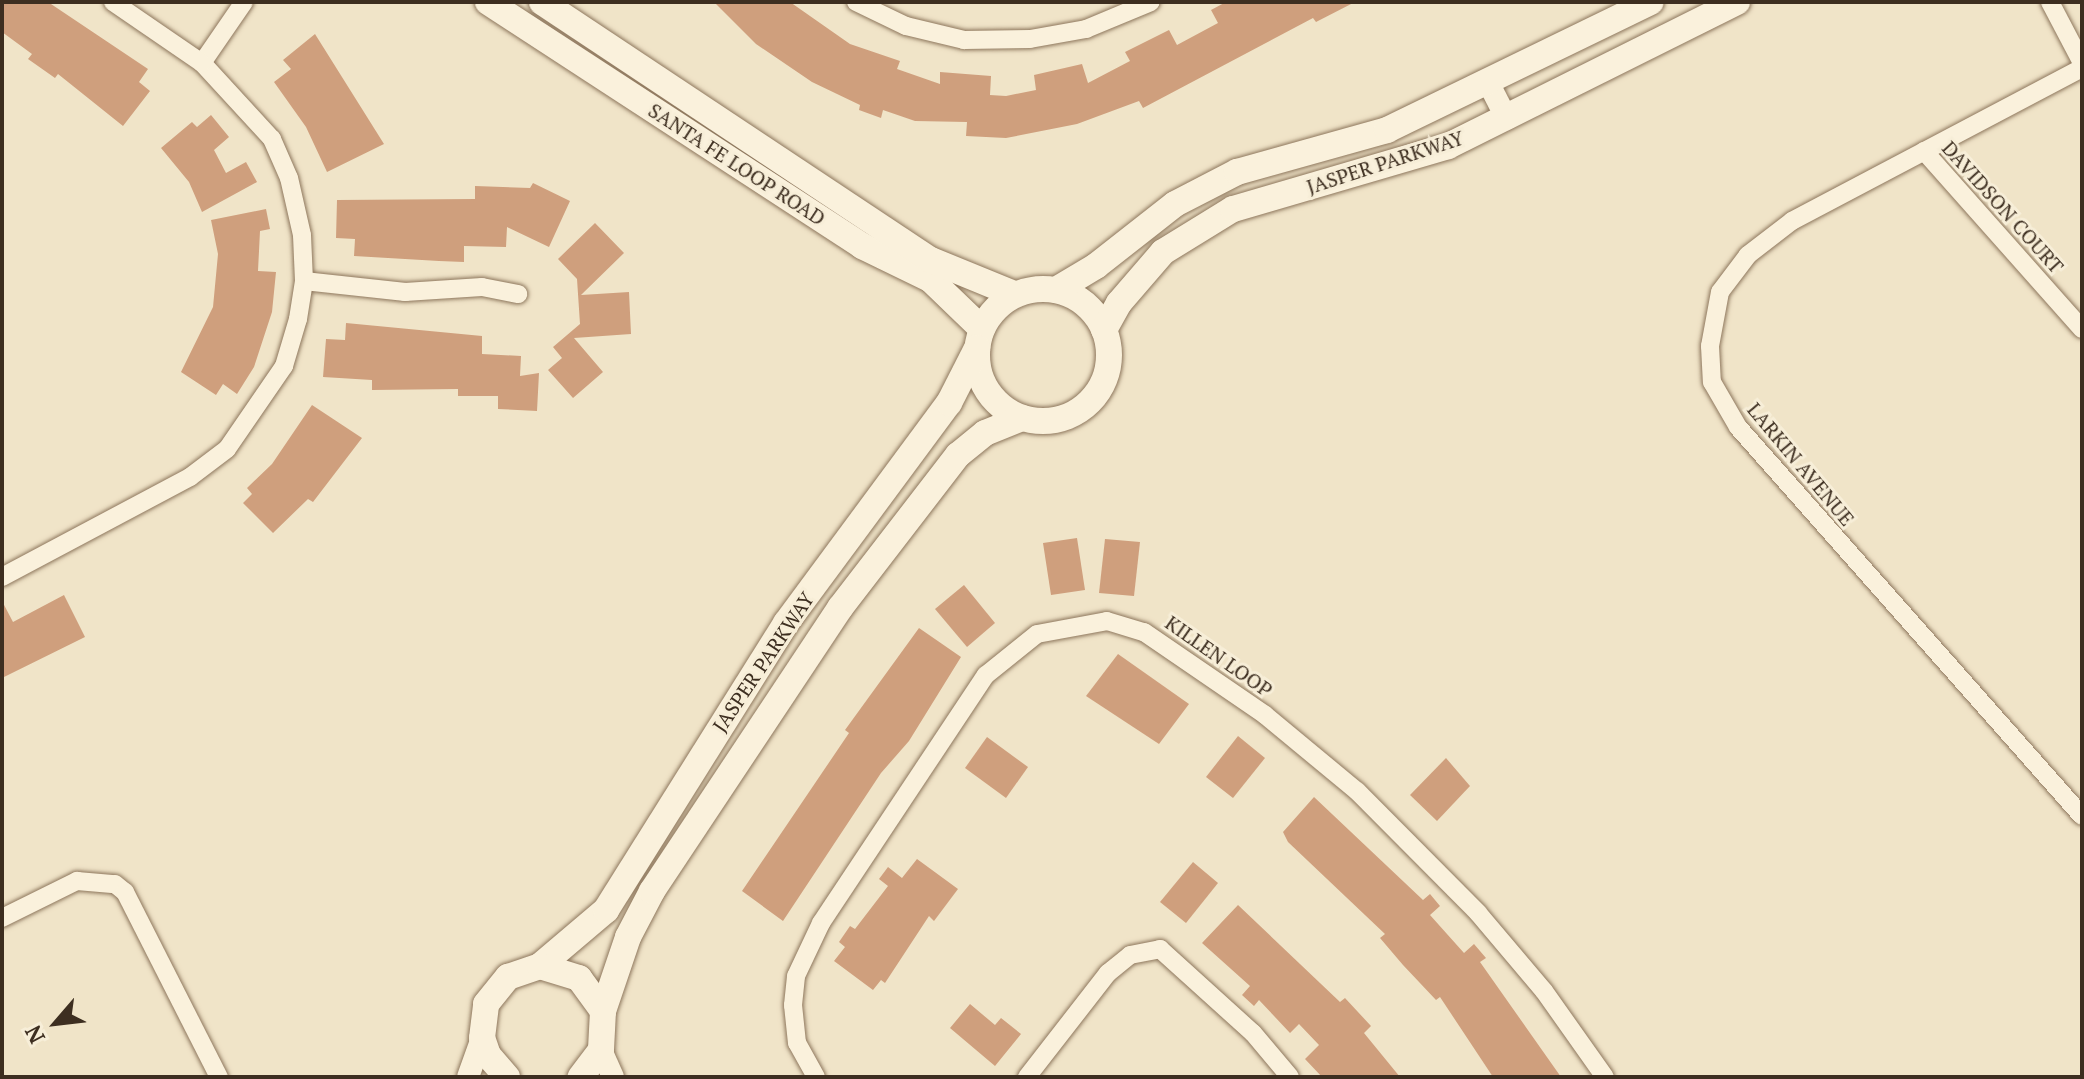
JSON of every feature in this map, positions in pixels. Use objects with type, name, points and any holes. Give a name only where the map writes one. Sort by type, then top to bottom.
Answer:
[{"type":"main road","name":"SANTA FE LOOP ROAD","points":[[488,2],[862,246],[930,279],[979,339]]},
{"type":"main road","name":"SANTA FE LOOP ROAD","points":[[542,2],[931,260],[1014,294]]},
{"type":"main road","name":"JASPER PARKWAY","points":[[1056,290],[1096,266],[1175,204],[1237,172],[1387,130],[1489,84],[1651,2]]},
{"type":"main road","name":"JASPER PARKWAY","points":[[1104,330],[1119,303],[1163,252],[1233,209],[1448,146],[1737,2]]},
{"type":"main road","points":[[1056,290],[1093,311],[1104,330],[1107,372],[1084,407],[1054,419],[1022,418],[987,391],[979,339],[989,315],[1014,294],[1056,290]]},
{"type":"main road","name":"JASPER PARKWAY","points":[[482,1038],[486,1004],[495,989],[523,969],[540,966],[606,910],[786,623],[949,403],[979,339]]},
{"type":"main road","name":"JASPER PARKWAY","points":[[601,1050],[603,1011],[628,937],[652,891],[840,608],[958,455],[985,433],[1022,418]]},
{"type":"main road","points":[[540,966],[579,978],[603,1011]]},
{"type":"main road","points":[[482,1038],[488,1055],[507,1077]]},
{"type":"main road","points":[[581,1077],[601,1050]]},
{"type":"street","points":[[2,577],[190,477],[227,449],[284,366],[304,281],[296,209],[272,139],[202,63],[113,2]]},
{"type":"street","points":[[202,63],[244,2]]},
{"type":"street","points":[[856,2],[906,26],[964,40],[1030,39],[1086,29],[1151,2]]},
{"type":"street","points":[[2050,2],[2082,65]]},
{"type":"street","name":"LARKIN AVENUE","points":[[2082,65],[1792,221],[1748,255],[1720,292],[1710,346],[1712,382],[1738,427],[2082,816]]},
{"type":"street","points":[[1489,84],[1507,119]]},
{"type":"street","name":"DAVIDSON COURT","points":[[1924,151],[2082,329]]},
{"type":"street","points":[[304,281],[405,292],[482,287],[518,294]]},
{"type":"street","name":"KILLEN LOOP","points":[[816,1077],[797,1043],[793,1005],[796,976],[821,923],[986,675],[1037,634],[1107,621],[1144,632],[1265,715],[1357,791],[1478,913],[1544,991],[1605,1077]]},
{"type":"street","points":[[2,918],[77,881],[115,884],[125,892],[219,1077]]},
{"type":"street","points":[[1027,1077],[1108,973],[1130,955],[1160,949],[1253,1033],[1290,1077]]},
{"type":"street","points":[[468,1077],[482,1038]]},
{"type":"street","points":[[601,1050],[613,1077]]},
{"type":"building","points":[[2,2],[48,2],[148,69],[139,82],[150,91],[123,126],[58,74],[55,78],[28,59],[32,54],[2,32]]},
{"type":"building","points":[[714,2],[790,2],[850,44],[900,61],[897,69],[940,84],[940,72],[991,76],[990,95],[1006,96],[1036,90],[1034,75],[1082,64],[1088,83],[1130,61],[1125,52],[1169,30],[1177,45],[1218,23],[1211,10],[1226,2],[1355,2],[1316,22],[1313,18],[1143,108],[1139,101],[1077,124],[1006,138],[966,136],[967,122],[915,121],[883,110],[881,118],[859,110],[860,105],[812,82],[756,44]]},
{"type":"building","points":[[315,34],[384,144],[327,172],[306,127],[274,82],[291,69],[283,60]]},
{"type":"building","points":[[211,115],[229,137],[214,150],[226,173],[246,162],[257,182],[202,212],[189,182],[161,148],[192,122],[197,127]]},
{"type":"building","points":[[533,183],[570,201],[549,247],[507,227],[506,247],[464,246],[464,262],[439,261],[354,256],[355,239],[336,238],[337,200],[475,199],[475,186],[530,188]]},
{"type":"building","points":[[266,209],[270,229],[260,231],[258,271],[276,272],[272,312],[254,367],[237,394],[223,384],[216,395],[181,372],[213,307],[218,254],[211,220]]},
{"type":"building","points":[[595,223],[624,253],[581,295],[629,292],[631,334],[574,338],[603,372],[573,398],[548,370],[562,358],[553,347],[580,324],[577,279],[558,259]]},
{"type":"building","points":[[346,323],[482,336],[482,354],[521,356],[520,376],[539,373],[537,411],[498,409],[498,396],[458,396],[458,389],[372,390],[372,380],[323,377],[326,339],[345,340]]},
{"type":"building","points":[[312,405],[362,438],[313,502],[308,499],[273,533],[243,503],[252,494],[247,488],[272,464]]},
{"type":"building","points":[[1077,538],[1085,590],[1051,595],[1043,543]]},
{"type":"building","points":[[1105,539],[1140,542],[1134,596],[1099,593]]},
{"type":"building","points":[[964,585],[995,623],[967,647],[935,609]]},
{"type":"building","points":[[64,595],[85,637],[2,678],[2,601],[13,622]]},
{"type":"building","points":[[919,628],[961,657],[909,741],[881,773],[783,921],[742,891],[849,733],[845,730]]},
{"type":"building","points":[[1118,654],[1189,704],[1159,744],[1086,696]]},
{"type":"building","points":[[1238,736],[1265,758],[1233,798],[1206,777]]},
{"type":"building","points":[[987,737],[1028,767],[1006,798],[965,768]]},
{"type":"building","points":[[1446,758],[1470,786],[1437,821],[1410,795]]},
{"type":"building","points":[[1314,797],[1423,900],[1430,894],[1440,906],[1430,915],[1464,953],[1474,944],[1486,958],[1480,962],[1561,1077],[1493,1077],[1440,997],[1436,1000],[1380,938],[1385,934],[1288,842],[1283,832]]},
{"type":"building","points":[[917,859],[958,889],[934,921],[929,916],[885,983],[881,980],[873,990],[834,961],[845,947],[839,942],[850,926],[855,929],[888,886],[879,879],[888,867],[902,878]]},
{"type":"building","points":[[1193,862],[1218,883],[1186,923],[1160,902]]},
{"type":"building","points":[[1238,905],[1340,1002],[1345,998],[1371,1026],[1364,1033],[1400,1077],[1322,1077],[1305,1059],[1319,1045],[1299,1024],[1290,1033],[1259,1000],[1254,1006],[1242,995],[1250,986],[1202,943]]},
{"type":"building","points":[[970,1004],[995,1025],[1001,1018],[1021,1034],[995,1066],[950,1028]]}]
